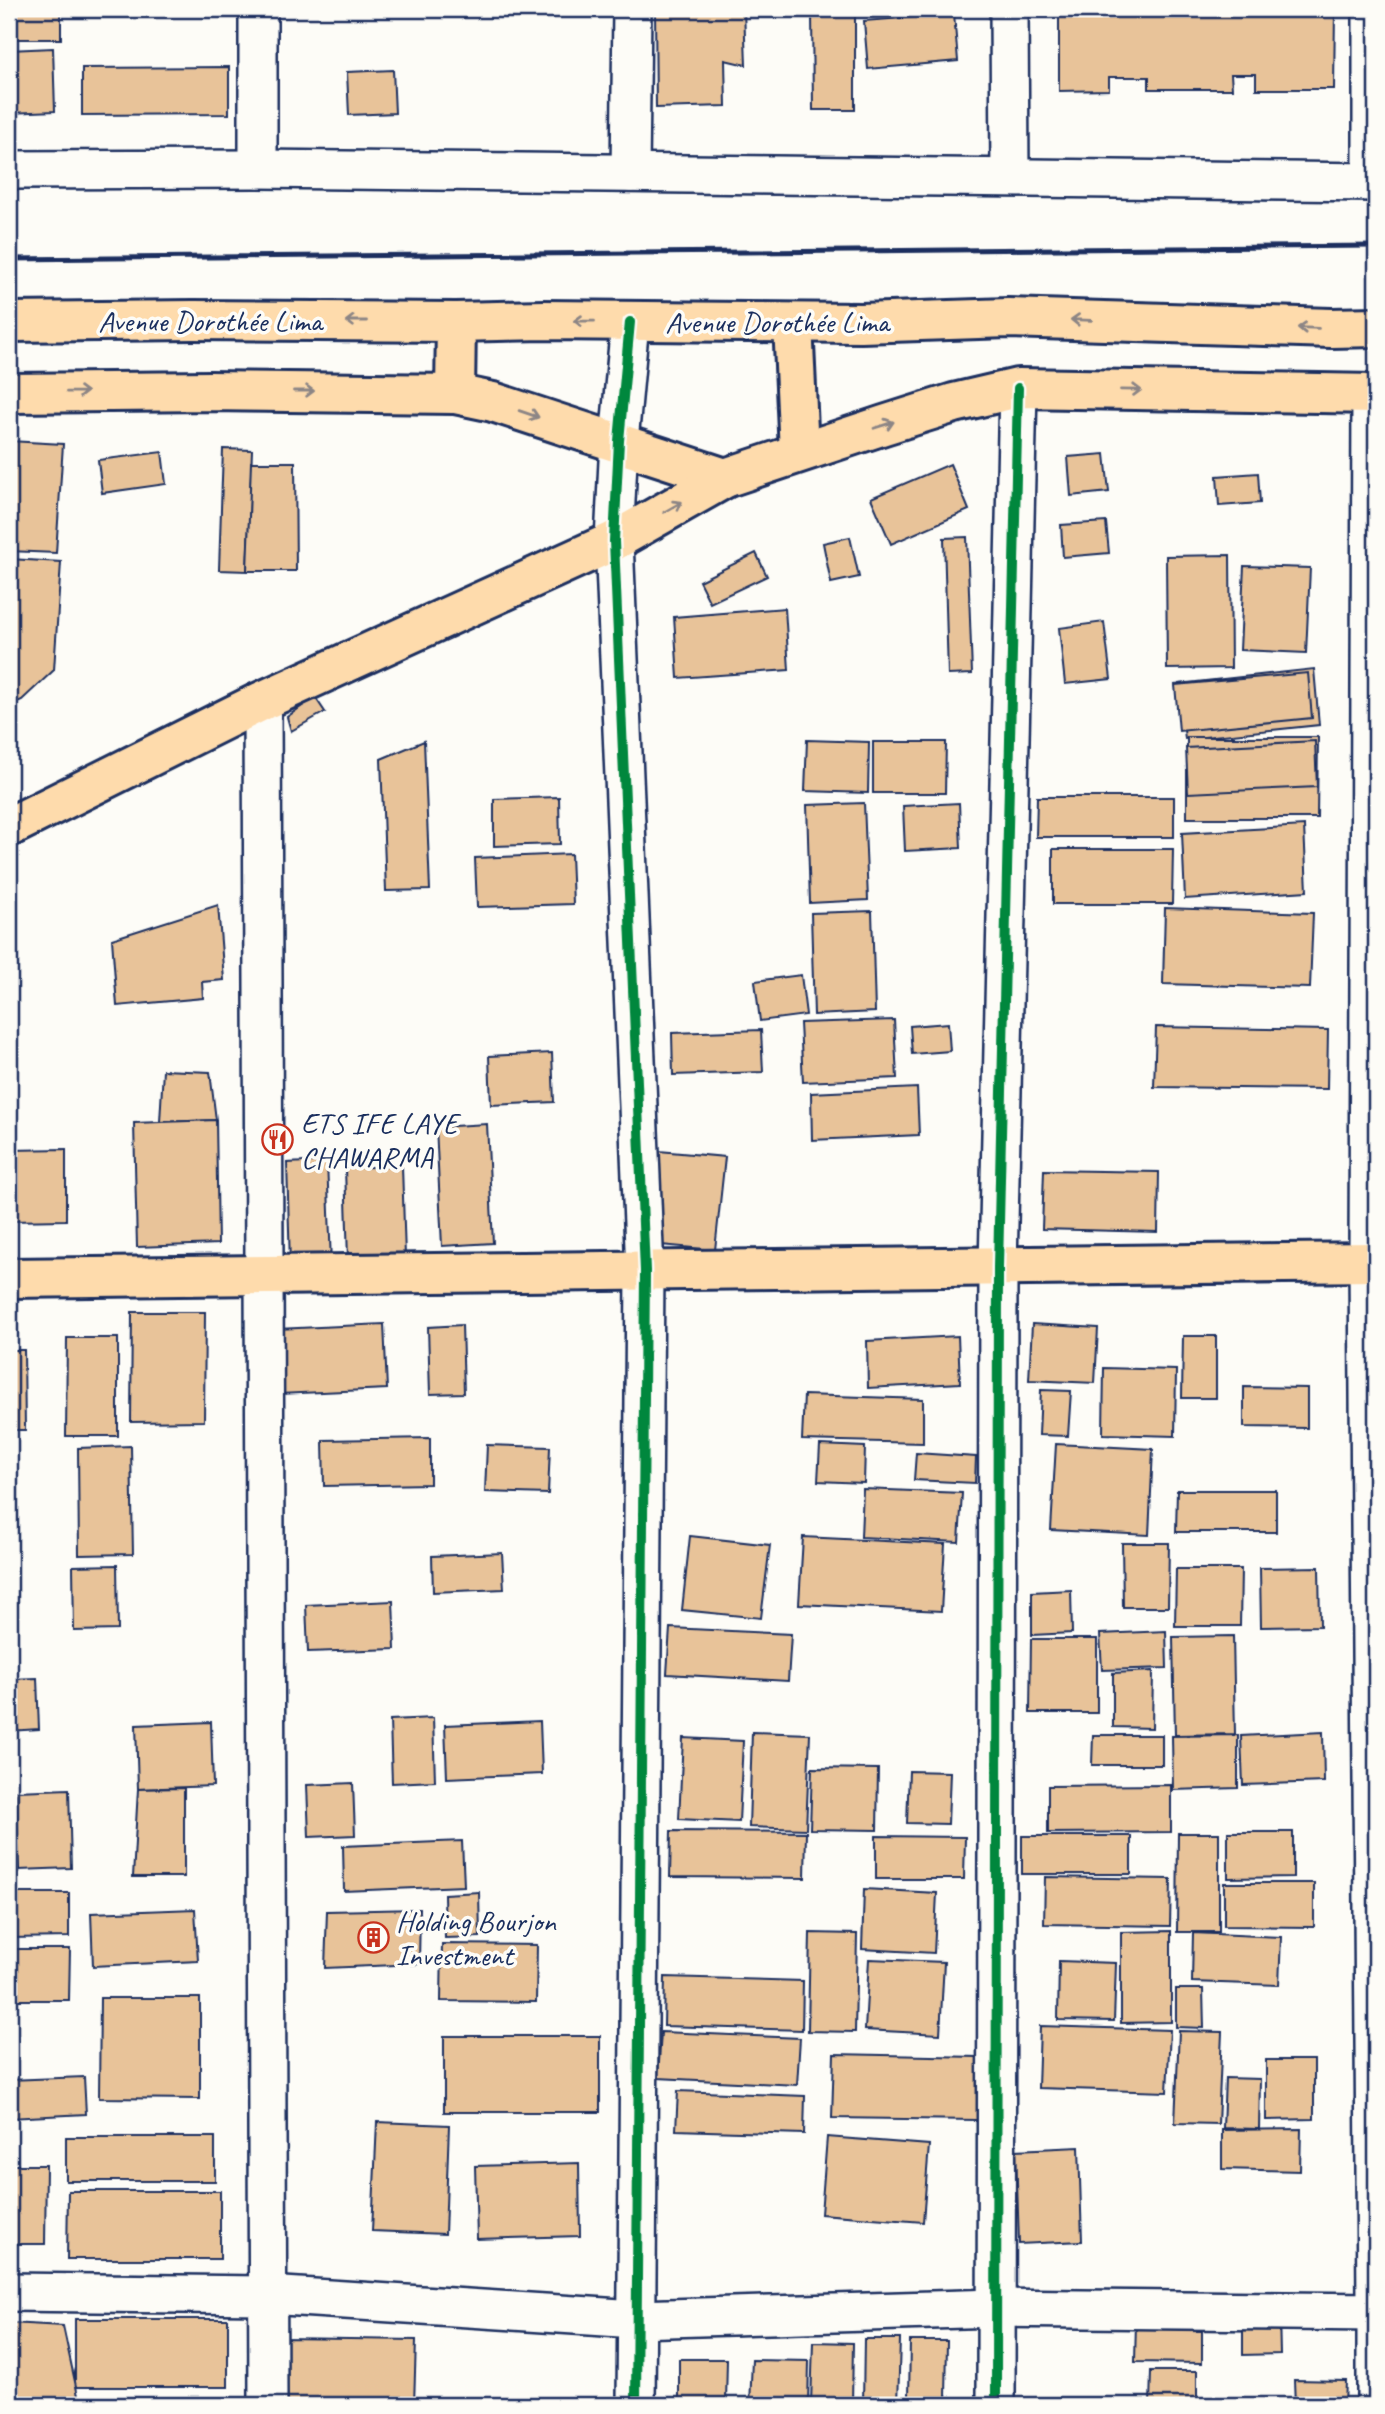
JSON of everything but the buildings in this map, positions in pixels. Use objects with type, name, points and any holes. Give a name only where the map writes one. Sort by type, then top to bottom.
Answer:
[{"type":"main road","name":"Avenue Dorothée Lima","points":[[9,322],[544,320],[793,323],[1009,318],[1331,328],[1376,327]]},
{"type":"main road","points":[[455,394],[456,322]]},
{"type":"main road","points":[[793,323],[799,453]]},
{"type":"main road","points":[[9,827],[262,701],[614,541],[725,478],[954,403],[1018,388],[1374,394]]},
{"type":"main road","points":[[9,393],[238,391],[455,394],[493,401],[725,478]]},
{"type":"main road","points":[[9,1278],[1372,1262]]},
{"type":"street","points":[[258,9],[258,169]]},
{"type":"street","points":[[630,173],[632,9]]},
{"type":"street","points":[[1009,9],[1010,177]]},
{"type":"street","points":[[9,170],[258,169],[1374,182],[1372,9]]},
{"type":"street","points":[[630,322],[619,441],[614,541],[645,1271],[636,2405]]},
{"type":"street","points":[[996,2405],[998,1267],[1018,388]]},
{"type":"street","points":[[1374,394],[1372,1262],[1376,2300]]},
{"type":"street","points":[[262,701],[268,2405]]},
{"type":"street","points":[[9,2292],[268,2295],[636,2319],[996,2308],[1376,2312]]},
{"type":"street","points":[[1376,2325],[1376,2405]]},
{"type":"railway","points":[[9,259],[1376,246]]},
{"type":"cycle path","points":[[630,322],[619,441],[614,541],[645,1271],[636,2405]]},
{"type":"cycle path","points":[[996,2405],[998,1267],[1018,388]]},
{"type":"place","name":"ETS IFE LAYE CHAWARMA","points":[[278,1140]]},
{"type":"place","name":"Holding Bourjon Investment","points":[[373,1938]]}]
